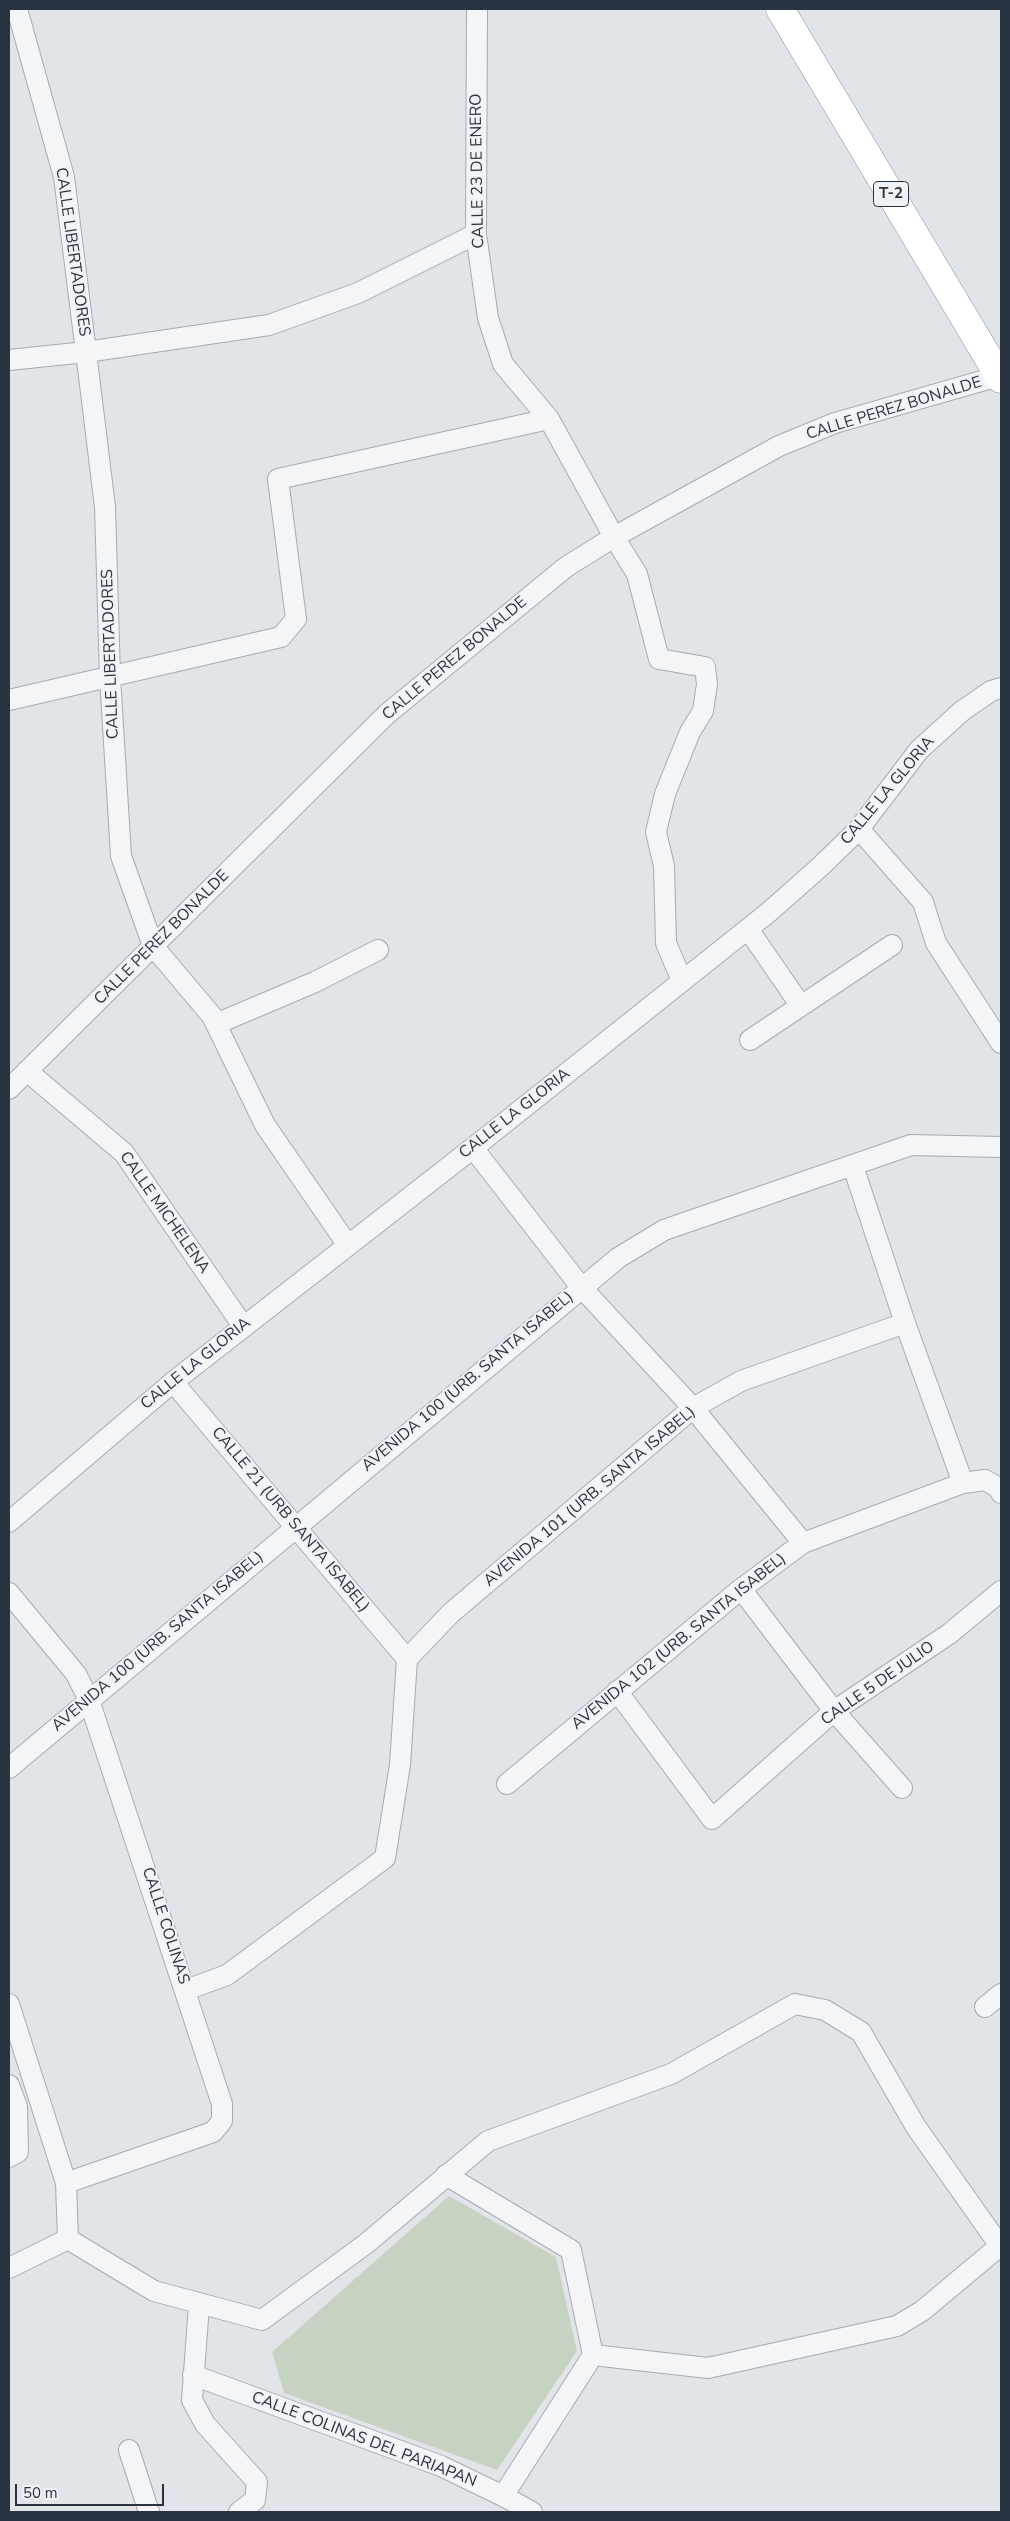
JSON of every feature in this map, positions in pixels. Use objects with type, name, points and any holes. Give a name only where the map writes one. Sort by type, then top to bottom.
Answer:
[{"type":"highway","name":"T-2","points":[[780,9],[1000,378]]},
{"type":"street","name":"CALLE LIBERTADORES","points":[[17,9],[64,177],[105,506],[110,677],[121,856],[153,946],[212,1016],[265,1124],[347,1244]]},
{"type":"street","name":"CALLE 23 DE ENERO","points":[[476,9],[476,234],[488,318],[504,364],[549,418],[614,537],[637,574],[659,660],[705,667],[707,684],[703,711],[690,732],[664,794],[656,832],[664,866],[666,943],[682,981]]},
{"type":"street","points":[[9,360],[86,352],[269,326],[358,293],[476,234]]},
{"type":"street","name":"CALLE PEREZ BONALDE","points":[[9,1089],[387,714],[566,568],[614,537],[779,446],[835,424],[1000,378]]},
{"type":"street","points":[[9,700],[281,637],[296,620],[278,479],[549,418]]},
{"type":"street","name":"CALLE LA GLORIA","points":[[9,1522],[173,1382],[347,1244],[473,1148],[748,929],[822,866],[858,829],[919,750],[962,711],[991,691],[1001,688]]},
{"type":"street","points":[[858,829],[923,902],[936,943],[1001,1043]]},
{"type":"street","points":[[748,929],[801,1006]]},
{"type":"street","points":[[750,1040],[892,945]]},
{"type":"street","points":[[216,1024],[315,982],[378,950]]},
{"type":"street","name":"CALLE MICHELENA","points":[[27,1071],[124,1152],[243,1326]]},
{"type":"street","name":"AVENIDA 100 (URB. SANTA ISABEL)","points":[[9,1768],[581,1287],[618,1258],[664,1230],[911,1145],[1001,1146]]},
{"type":"street","points":[[473,1148],[581,1287],[693,1408],[803,1543]]},
{"type":"street","points":[[852,1166],[905,1323],[963,1483]]},
{"type":"street","name":"AVENIDA 101 (URB. SANTA ISABEL)","points":[[407,1659],[451,1613],[693,1408],[740,1381],[905,1323]]},
{"type":"street","name":"CALLE 21 (URB SANTA ISABEL)","points":[[173,1382],[407,1659]]},
{"type":"street","name":"AVENIDA 102 (URB. SANTA ISABEL)","points":[[507,1784],[741,1589],[803,1543],[963,1483],[985,1480],[999,1488],[1001,1493]]},
{"type":"street","points":[[741,1589],[834,1711],[902,1788]]},
{"type":"street","name":"CALLE 5 DE JULIO","points":[[617,1691],[712,1819],[834,1711],[948,1634],[1001,1591]]},
{"type":"street","name":"CALLE COLINAS","points":[[9,1593],[76,1674],[89,1700],[222,2104],[222,2122],[212,2132],[66,2183]]},
{"type":"street","points":[[186,1990],[226,1975],[385,1858],[400,1766],[407,1659]]},
{"type":"street","points":[[985,2007],[1001,1994]]},
{"type":"street","points":[[9,2004],[66,2183],[68,2239]]},
{"type":"street","points":[[68,2239],[154,2291],[199,2305],[262,2320],[367,2243],[488,2141],[671,2074],[795,2004],[825,2010],[861,2032],[916,2127],[1000,2245],[922,2311],[897,2326],[708,2368],[593,2355]]},
{"type":"street","points":[[9,2084],[17,2107],[18,2152],[9,2157]]},
{"type":"street","points":[[446,2175],[571,2250],[593,2355],[504,2496]]},
{"type":"street","points":[[9,2268],[68,2239]]},
{"type":"street","points":[[199,2305],[192,2400],[205,2424],[257,2482],[255,2500],[239,2512]]},
{"type":"street","name":"CALLE COLINAS DEL PARIAPAN","points":[[193,2375],[442,2466],[504,2496],[532,2512]]},
{"type":"street","points":[[129,2450],[149,2512]]},
{"type":"green space","points":[[449,2196],[556,2257],[577,2351],[497,2470],[284,2393],[272,2352]]}]
